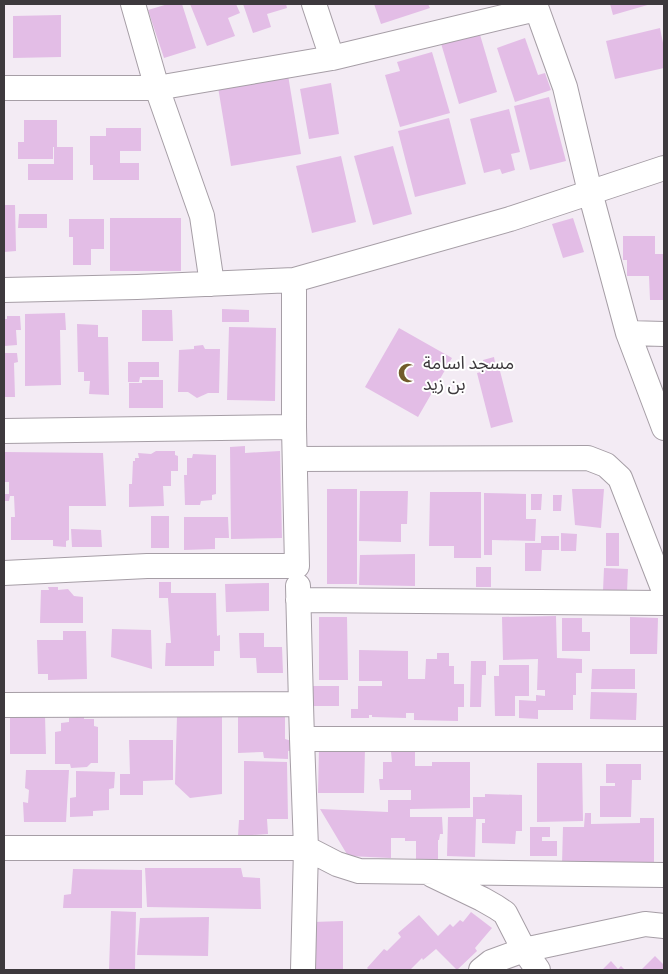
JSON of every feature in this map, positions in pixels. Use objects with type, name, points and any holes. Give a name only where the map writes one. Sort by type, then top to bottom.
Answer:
[{"type":"street","points":[[132,4],[157,88],[202,216],[212,284]]},
{"type":"street","points":[[314,4],[332,58]]},
{"type":"street","points":[[4,88],[157,88],[332,58],[536,6],[565,87],[590,192],[628,333],[664,428]]},
{"type":"street","points":[[4,290],[137,287],[294,280],[510,219],[664,168]]},
{"type":"street","points":[[294,280],[294,427],[300,704],[306,848],[303,970]]},
{"type":"street","points":[[628,333],[664,334]]},
{"type":"street","points":[[4,431],[294,427]]},
{"type":"street","points":[[295,459],[588,458],[606,465],[620,478],[664,592]]},
{"type":"street","points":[[4,573],[146,566],[297,566]]},
{"type":"street","points":[[298,600],[664,603]]},
{"type":"street","points":[[4,705],[300,704]]},
{"type":"street","points":[[302,739],[664,739]]},
{"type":"street","points":[[4,848],[306,848],[337,864],[359,871],[664,875]]},
{"type":"street","points":[[425,872],[505,913],[524,950],[538,970]]},
{"type":"street","points":[[481,970],[491,962],[524,950],[645,924],[664,926]]},
{"type":"building","points":[[168,4],[182,4],[196,48],[164,58],[148,10]]},
{"type":"building","points":[[190,4],[236,4],[240,13],[228,18],[235,36],[207,46]]},
{"type":"building","points":[[243,4],[286,4],[287,8],[267,14],[271,27],[253,33]]},
{"type":"building","points":[[374,4],[428,4],[430,8],[381,24]]},
{"type":"building","points":[[610,4],[651,4],[613,15]]},
{"type":"building","points":[[61,15],[61,57],[13,58],[13,16]]},
{"type":"building","points":[[478,28],[497,92],[459,104],[440,40]]},
{"type":"building","points":[[660,28],[664,48],[664,68],[615,79],[606,41]]},
{"type":"building","points":[[525,38],[538,75],[545,73],[551,90],[515,102],[497,48]]},
{"type":"building","points":[[432,52],[450,113],[400,127],[385,75],[400,71],[397,62]]},
{"type":"building","points":[[288,75],[301,154],[231,166],[218,87]]},
{"type":"building","points":[[331,83],[339,134],[309,139],[300,89]]},
{"type":"building","points":[[549,97],[566,161],[530,170],[514,106]]},
{"type":"building","points":[[509,109],[520,152],[511,154],[515,170],[502,174],[500,169],[484,173],[470,119]]},
{"type":"building","points":[[449,118],[466,184],[415,197],[398,131]]},
{"type":"building","points":[[24,120],[57,120],[57,147],[53,147],[53,159],[18,159],[18,142],[24,142]]},
{"type":"building","points":[[106,128],[141,128],[141,151],[120,151],[120,163],[139,163],[139,180],[93,180],[93,165],[90,165],[90,136],[106,136]]},
{"type":"building","points":[[393,146],[412,214],[373,225],[354,156]]},
{"type":"building","points":[[54,147],[73,147],[73,180],[28,180],[28,164],[54,164]]},
{"type":"building","points":[[341,156],[356,222],[312,233],[296,166]]},
{"type":"building","points":[[4,205],[15,205],[16,251],[4,252]]},
{"type":"building","points":[[19,214],[47,214],[47,228],[18,228]]},
{"type":"building","points":[[110,218],[181,218],[181,271],[110,271]]},
{"type":"building","points":[[573,218],[584,252],[563,258],[552,224]]},
{"type":"building","points":[[69,219],[104,219],[104,249],[91,249],[91,265],[73,265],[73,237],[69,237]]},
{"type":"building","points":[[623,236],[655,236],[655,254],[664,254],[664,300],[650,300],[649,276],[627,276],[627,260],[623,260]]},
{"type":"building","points":[[222,309],[249,310],[249,322],[222,322]]},
{"type":"building","points":[[142,310],[172,310],[173,341],[142,341]]},
{"type":"building","points":[[65,313],[66,330],[60,330],[61,385],[25,386],[25,314]]},
{"type":"building","points":[[7,316],[20,316],[21,330],[16,330],[17,345],[4,346],[4,319],[7,319]]},
{"type":"building","points":[[77,324],[98,325],[98,337],[108,337],[109,395],[89,394],[90,381],[84,381],[84,372],[78,372]]},
{"type":"building","points":[[229,327],[276,328],[275,401],[227,400]]},
{"type":"building","name":"مسجد اسامة بن زيد","points":[[399,328],[452,358],[418,417],[365,387]]},
{"type":"building","points":[[203,345],[205,349],[220,349],[219,393],[208,393],[197,398],[188,392],[178,392],[179,350],[194,349],[194,346]]},
{"type":"building","points":[[4,353],[17,353],[18,362],[14,363],[15,397],[4,397]]},
{"type":"building","points":[[494,357],[496,368],[499,367],[513,422],[491,428],[477,373],[485,371],[483,360]]},
{"type":"building","points":[[128,362],[159,362],[159,377],[140,377],[139,382],[128,382]]},
{"type":"building","points":[[142,380],[163,380],[163,408],[129,408],[129,383],[142,383]]},
{"type":"building","points":[[245,446],[245,453],[280,451],[282,538],[231,539],[230,447]]},
{"type":"building","points":[[156,451],[175,451],[175,455],[178,456],[178,471],[171,471],[171,486],[163,486],[164,506],[129,507],[129,484],[132,484],[133,461],[135,461],[135,458],[139,458],[138,453],[151,454]]},
{"type":"building","points":[[4,452],[103,453],[106,506],[69,506],[69,540],[66,541],[66,547],[53,546],[53,540],[11,540],[11,517],[15,517],[14,496],[10,496],[9,501],[4,501],[4,494],[9,494],[9,482],[4,482]]},
{"type":"building","points":[[193,454],[216,455],[216,494],[212,495],[212,500],[201,501],[200,505],[185,505],[184,475],[187,475],[187,458],[192,458]]},
{"type":"building","points":[[327,489],[357,489],[357,584],[327,584]]},
{"type":"building","points":[[572,489],[604,489],[601,528],[575,525]]},
{"type":"building","points":[[360,491],[408,491],[407,524],[401,524],[401,542],[359,541]]},
{"type":"building","points":[[430,492],[481,492],[481,558],[454,558],[454,546],[429,546]]},
{"type":"building","points":[[484,493],[526,494],[526,519],[536,519],[535,541],[492,540],[492,555],[484,555]]},
{"type":"building","points":[[531,494],[542,494],[541,510],[531,510]]},
{"type":"building","points":[[553,495],[562,495],[561,511],[553,511]]},
{"type":"building","points":[[151,516],[169,516],[169,548],[151,548]]},
{"type":"building","points":[[184,517],[228,517],[229,538],[215,538],[215,549],[184,550]]},
{"type":"building","points":[[71,529],[101,530],[102,547],[72,547]]},
{"type":"building","points":[[561,533],[577,534],[576,551],[561,551]]},
{"type":"building","points":[[606,533],[619,533],[619,566],[606,566]]},
{"type":"building","points":[[541,536],[559,536],[559,550],[542,550],[541,571],[525,571],[525,543],[541,543]]},
{"type":"building","points":[[415,554],[415,586],[359,585],[360,555]]},
{"type":"building","points":[[476,567],[491,567],[491,587],[476,587]]},
{"type":"building","points":[[604,568],[628,569],[627,592],[603,591]]},
{"type":"building","points":[[159,582],[171,582],[171,593],[216,593],[217,636],[220,635],[220,651],[214,651],[214,666],[165,666],[166,643],[171,643],[168,598],[159,598]]},
{"type":"building","points":[[269,583],[269,611],[226,612],[225,584]]},
{"type":"building","points":[[48,587],[58,587],[58,590],[68,589],[74,596],[83,597],[83,623],[40,623],[41,590],[49,590]]},
{"type":"building","points":[[556,616],[557,658],[582,659],[582,673],[576,673],[576,695],[573,695],[573,710],[538,710],[538,719],[519,718],[519,700],[536,701],[536,695],[545,696],[545,690],[537,690],[538,659],[503,660],[502,617]]},
{"type":"building","points":[[319,617],[347,617],[348,680],[319,680]]},
{"type":"building","points":[[630,617],[658,618],[657,654],[630,654]]},
{"type":"building","points":[[562,618],[582,618],[582,632],[590,632],[590,651],[562,651]]},
{"type":"building","points":[[112,629],[151,630],[152,669],[111,657]]},
{"type":"building","points":[[63,631],[86,631],[87,679],[48,680],[48,674],[38,674],[37,640],[63,640]]},
{"type":"building","points":[[239,633],[264,633],[264,647],[282,647],[283,673],[257,673],[256,658],[240,658]]},
{"type":"building","points":[[359,650],[408,651],[408,679],[425,679],[426,659],[437,659],[437,653],[449,653],[449,666],[454,666],[454,684],[464,684],[464,707],[458,707],[458,721],[414,720],[414,713],[406,713],[406,718],[372,717],[372,715],[369,715],[369,718],[351,718],[351,709],[358,709],[358,686],[382,686],[382,681],[359,681]]},
{"type":"building","points":[[471,661],[486,661],[486,675],[482,675],[481,707],[470,707]]},
{"type":"building","points":[[499,665],[529,665],[529,696],[515,696],[515,716],[495,716],[494,676],[499,676]]},
{"type":"building","points":[[592,669],[635,669],[635,689],[591,689]]},
{"type":"building","points":[[313,686],[339,686],[339,706],[313,706]]},
{"type":"building","points":[[591,692],[637,693],[636,720],[590,719]]},
{"type":"building","points":[[10,715],[45,715],[46,754],[10,754]]},
{"type":"building","points":[[84,716],[84,719],[94,719],[94,726],[98,727],[98,763],[91,763],[87,767],[71,768],[70,764],[55,764],[55,732],[61,731],[61,723],[69,722],[69,718]]},
{"type":"building","points":[[177,716],[222,716],[222,794],[190,798],[175,784]]},
{"type":"building","points":[[285,716],[285,739],[295,742],[295,750],[288,751],[288,759],[264,758],[263,752],[238,753],[238,717]]},
{"type":"building","points":[[129,740],[173,740],[173,780],[143,781],[143,795],[120,795],[120,774],[130,774]]},
{"type":"building","points":[[319,748],[365,748],[364,793],[318,793]]},
{"type":"building","points":[[391,752],[415,752],[415,766],[432,766],[432,762],[470,762],[470,808],[410,809],[410,817],[442,817],[443,834],[440,834],[438,840],[438,860],[416,860],[416,841],[405,841],[405,838],[391,838],[391,858],[348,856],[320,809],[388,812],[388,800],[411,800],[411,790],[380,790],[379,779],[383,779],[383,762],[392,762]]},
{"type":"building","points":[[244,761],[287,762],[288,819],[267,819],[268,834],[238,836],[239,820],[244,820]]},
{"type":"building","points":[[537,763],[582,763],[583,821],[537,822]]},
{"type":"building","points":[[606,764],[641,764],[641,780],[632,780],[631,817],[600,817],[600,786],[615,786],[615,783],[606,783]]},
{"type":"building","points":[[26,770],[69,770],[66,822],[24,822],[23,802],[28,803],[29,790],[25,788]]},
{"type":"building","points":[[76,771],[115,772],[114,788],[109,789],[109,810],[93,811],[93,816],[70,817],[70,798],[76,797]]},
{"type":"building","points":[[485,794],[522,795],[522,831],[516,831],[515,844],[482,843],[482,823],[485,823],[485,819],[476,819],[475,857],[447,856],[448,817],[473,817],[473,797],[485,797]]},
{"type":"building","points":[[585,813],[591,813],[591,824],[640,823],[640,818],[654,818],[654,864],[562,864],[563,827],[584,827]]},
{"type":"building","points":[[530,827],[550,827],[550,837],[542,837],[542,841],[557,841],[557,856],[530,856]]},
{"type":"building","points":[[145,868],[241,868],[243,877],[260,878],[261,909],[147,907]]},
{"type":"building","points":[[73,869],[142,870],[142,908],[63,908],[64,895],[71,894]]},
{"type":"building","points":[[111,911],[136,912],[135,970],[109,970]]},
{"type":"building","points":[[471,912],[492,928],[475,948],[477,951],[457,970],[436,949],[423,960],[422,958],[410,970],[369,970],[367,968],[384,949],[387,951],[401,937],[398,933],[419,915],[438,936],[450,924],[453,927],[460,920],[463,922]]},
{"type":"building","points":[[209,917],[208,956],[137,955],[140,918]]},
{"type":"building","points":[[343,921],[343,970],[314,970],[313,922]]},
{"type":"building","points":[[655,956],[664,965],[664,970],[641,970]]},
{"type":"building","points":[[611,961],[618,969],[621,966],[625,970],[602,970]]},
{"type":"place","name":"مسجد اسامة بن زيد","points":[[408,373]]}]
